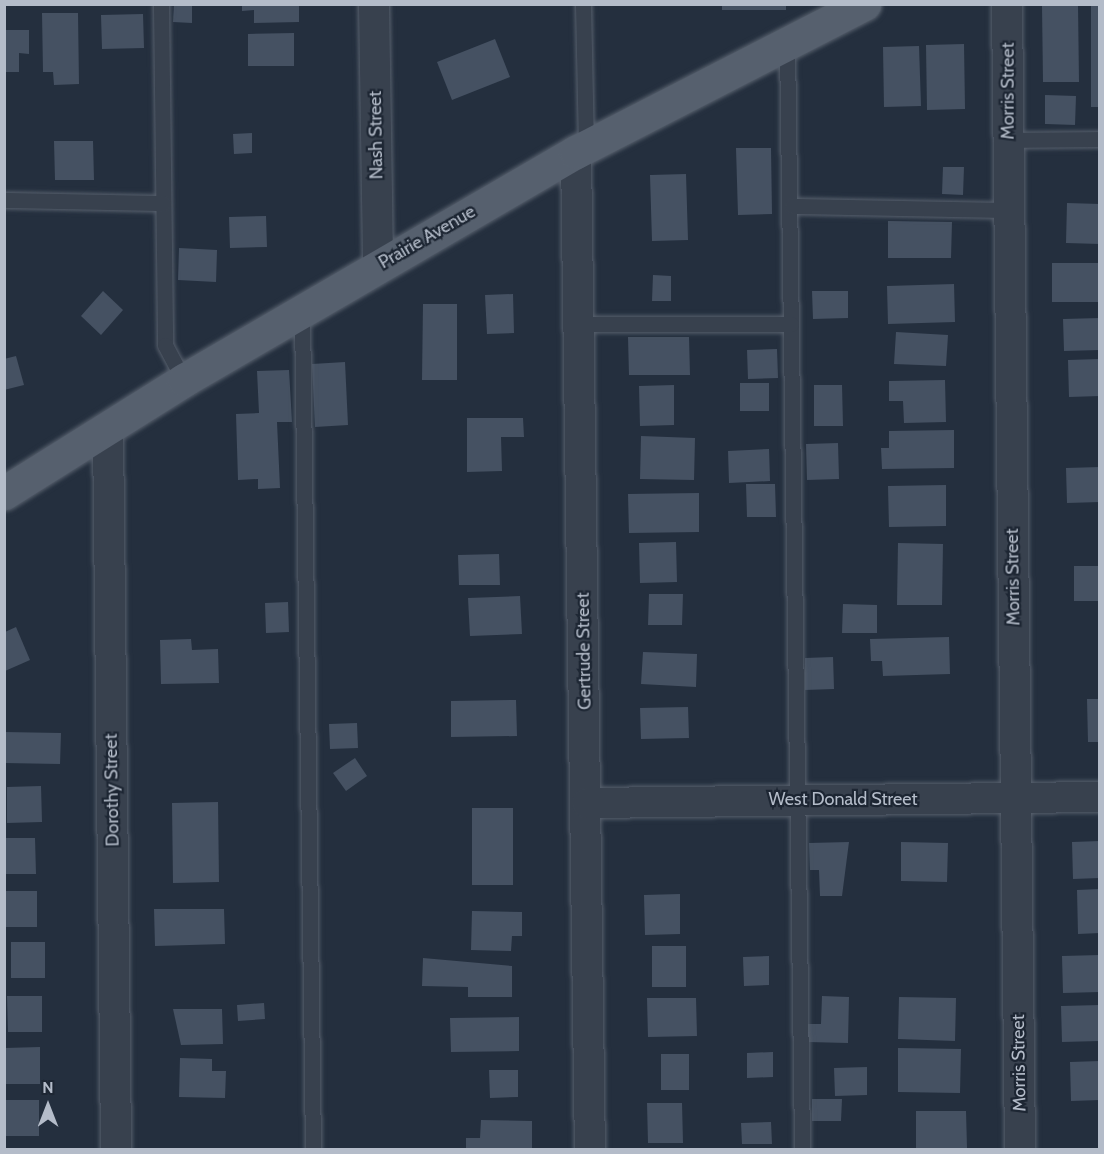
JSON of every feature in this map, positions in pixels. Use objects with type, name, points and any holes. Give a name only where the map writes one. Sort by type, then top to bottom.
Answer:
[{"type":"main road","name":"Prairie Avenue","points":[[4,493],[108,430],[184,380],[378,265],[581,149],[788,43],[830,13],[864,4]]},
{"type":"street","name":"Nash Street","points":[[374,4],[378,265]]},
{"type":"street","name":"Morris Street","points":[[1007,4],[1020,1149]]},
{"type":"street","name":"Gertrude Street","points":[[581,149],[579,324],[590,1149]]},
{"type":"street","name":"Dorothy Street","points":[[108,430],[116,1149]]},
{"type":"street","name":"West Donald Street","points":[[587,803],[1100,797]]},
{"type":"lane","points":[[161,4],[165,345],[184,380]]},
{"type":"lane","points":[[581,149],[583,4]]},
{"type":"lane","points":[[788,43],[792,206],[791,324],[802,1149]]},
{"type":"lane","points":[[1008,140],[1100,139]]},
{"type":"lane","points":[[4,200],[163,202]]},
{"type":"lane","points":[[792,206],[1009,210]]},
{"type":"lane","points":[[302,311],[313,1149]]},
{"type":"lane","points":[[579,324],[791,324]]},
{"type":"building","points":[[174,4],[192,4],[192,23],[173,22]]},
{"type":"building","points":[[242,4],[299,4],[299,22],[254,23],[254,10],[242,11]]},
{"type":"building","points":[[722,4],[786,4],[786,10],[722,10]]},
{"type":"building","points":[[1091,4],[1100,4],[1100,107],[1091,107]]},
{"type":"building","points":[[1078,5],[1079,82],[1043,82],[1042,6]]},
{"type":"building","points":[[42,13],[78,13],[79,84],[54,85],[53,72],[43,72]]},
{"type":"building","points":[[143,14],[144,48],[102,49],[101,15]]},
{"type":"building","points":[[4,30],[29,30],[29,54],[19,53],[19,72],[4,72]]},
{"type":"building","points":[[294,33],[294,66],[248,66],[248,34]]},
{"type":"building","points":[[495,39],[510,77],[452,100],[437,62]]},
{"type":"building","points":[[964,44],[965,109],[927,110],[926,45]]},
{"type":"building","points":[[919,46],[921,106],[884,107],[883,47]]},
{"type":"building","points":[[1045,95],[1076,96],[1075,125],[1045,124]]},
{"type":"building","points":[[252,133],[252,153],[234,154],[233,134]]},
{"type":"building","points":[[54,141],[93,141],[94,180],[55,180]]},
{"type":"building","points":[[736,148],[771,148],[772,214],[738,215]]},
{"type":"building","points":[[943,167],[964,167],[963,195],[942,194]]},
{"type":"building","points":[[686,174],[688,240],[652,241],[650,175]]},
{"type":"building","points":[[1067,203],[1100,204],[1100,244],[1066,243]]},
{"type":"building","points":[[266,216],[267,247],[230,248],[229,217]]},
{"type":"building","points":[[888,221],[952,222],[951,258],[888,258]]},
{"type":"building","points":[[179,248],[217,250],[216,282],[178,280]]},
{"type":"building","points":[[1052,263],[1100,263],[1100,302],[1052,302]]},
{"type":"building","points":[[653,275],[671,276],[671,301],[652,301]]},
{"type":"building","points":[[954,284],[955,322],[888,324],[887,286]]},
{"type":"building","points":[[103,291],[123,310],[101,335],[81,316]]},
{"type":"building","points":[[812,291],[848,291],[848,318],[813,319]]},
{"type":"building","points":[[513,294],[514,333],[487,334],[485,295]]},
{"type":"building","points":[[423,304],[457,304],[457,380],[422,380]]},
{"type":"building","points":[[1100,318],[1100,350],[1064,351],[1063,319]]},
{"type":"building","points":[[896,332],[948,335],[946,366],[894,364]]},
{"type":"building","points":[[628,337],[689,337],[690,375],[629,375]]},
{"type":"building","points":[[777,349],[778,378],[748,379],[747,350]]},
{"type":"building","points":[[16,356],[24,385],[4,390],[4,359]]},
{"type":"building","points":[[1100,359],[1100,396],[1069,397],[1068,360]]},
{"type":"building","points":[[345,362],[348,425],[315,427],[312,364]]},
{"type":"building","points":[[289,370],[292,422],[277,422],[280,488],[258,489],[258,479],[238,480],[236,414],[259,413],[257,371]]},
{"type":"building","points":[[945,380],[946,422],[904,423],[903,401],[889,401],[889,381]]},
{"type":"building","points":[[740,383],[769,383],[769,411],[740,411]]},
{"type":"building","points":[[674,385],[674,425],[640,426],[639,386]]},
{"type":"building","points":[[814,385],[842,385],[843,426],[814,426]]},
{"type":"building","points":[[467,418],[523,418],[524,437],[501,437],[502,471],[467,472]]},
{"type":"building","points":[[954,430],[954,468],[882,469],[881,448],[889,448],[889,431]]},
{"type":"building","points":[[641,436],[695,438],[694,480],[640,479]]},
{"type":"building","points":[[838,443],[839,479],[807,480],[806,444]]},
{"type":"building","points":[[769,449],[770,481],[729,483],[728,451]]},
{"type":"building","points":[[1100,467],[1100,502],[1067,503],[1066,468]]},
{"type":"building","points":[[746,484],[775,484],[776,517],[747,517]]},
{"type":"building","points":[[946,485],[946,526],[889,527],[888,486]]},
{"type":"building","points":[[699,493],[699,532],[629,533],[628,494]]},
{"type":"building","points":[[676,542],[677,582],[640,583],[639,543]]},
{"type":"building","points":[[898,543],[943,544],[942,605],[897,605]]},
{"type":"building","points":[[499,554],[500,585],[459,585],[458,555]]},
{"type":"building","points":[[1074,566],[1100,566],[1100,601],[1074,601]]},
{"type":"building","points":[[649,594],[683,594],[682,625],[648,625]]},
{"type":"building","points":[[520,596],[522,634],[470,636],[468,598]]},
{"type":"building","points":[[288,602],[289,632],[266,633],[265,603]]},
{"type":"building","points":[[843,604],[877,605],[877,633],[842,633]]},
{"type":"building","points":[[16,627],[30,660],[5,671],[5,632]]},
{"type":"building","points":[[949,637],[950,674],[883,676],[882,661],[871,661],[870,639]]},
{"type":"building","points":[[191,639],[192,650],[218,649],[219,683],[161,684],[160,640]]},
{"type":"building","points":[[643,652],[697,654],[696,687],[641,684]]},
{"type":"building","points":[[833,657],[834,689],[805,690],[805,658]]},
{"type":"building","points":[[1087,699],[1100,699],[1100,742],[1088,742]]},
{"type":"building","points":[[516,700],[517,736],[451,737],[451,701]]},
{"type":"building","points":[[688,707],[689,738],[641,739],[640,708]]},
{"type":"building","points":[[357,723],[358,748],[330,749],[329,724]]},
{"type":"building","points":[[4,732],[61,733],[60,764],[4,763]]},
{"type":"building","points":[[355,758],[367,776],[346,791],[333,773]]},
{"type":"building","points":[[41,786],[42,822],[7,823],[7,787]]},
{"type":"building","points":[[218,802],[219,882],[173,883],[172,803]]},
{"type":"building","points":[[472,808],[513,808],[513,885],[472,885]]},
{"type":"building","points":[[4,838],[35,838],[36,874],[4,874]]},
{"type":"building","points":[[1100,841],[1100,878],[1073,879],[1072,842]]},
{"type":"building","points":[[849,842],[842,896],[820,896],[819,870],[810,870],[809,843]]},
{"type":"building","points":[[901,842],[948,843],[947,882],[901,881]]},
{"type":"building","points":[[1100,889],[1100,933],[1078,934],[1077,890]]},
{"type":"building","points":[[4,891],[37,891],[37,927],[4,927]]},
{"type":"building","points":[[680,894],[680,934],[645,935],[644,895]]},
{"type":"building","points":[[154,909],[224,909],[225,944],[155,946]]},
{"type":"building","points":[[472,911],[522,912],[522,936],[512,936],[511,951],[471,950]]},
{"type":"building","points":[[11,942],[45,942],[45,978],[11,978]]},
{"type":"building","points":[[652,946],[686,946],[686,987],[652,987]]},
{"type":"building","points":[[1100,955],[1100,992],[1063,993],[1062,956]]},
{"type":"building","points":[[769,956],[769,985],[744,986],[743,957]]},
{"type":"building","points":[[423,958],[512,966],[512,997],[468,997],[468,987],[422,986]]},
{"type":"building","points":[[7,996],[42,996],[42,1032],[8,1032]]},
{"type":"building","points":[[822,996],[849,997],[848,1043],[808,1042],[808,1024],[821,1024]]},
{"type":"building","points":[[899,997],[956,998],[955,1041],[898,1039]]},
{"type":"building","points":[[647,998],[696,998],[697,1036],[648,1037]]},
{"type":"building","points":[[264,1003],[265,1019],[238,1021],[237,1005]]},
{"type":"building","points":[[1100,1005],[1100,1041],[1062,1042],[1061,1006]]},
{"type":"building","points":[[173,1009],[222,1009],[223,1044],[181,1045]]},
{"type":"building","points":[[519,1017],[519,1051],[451,1052],[450,1018]]},
{"type":"building","points":[[40,1047],[40,1084],[6,1084],[5,1048]]},
{"type":"building","points":[[898,1048],[961,1049],[960,1093],[898,1092]]},
{"type":"building","points":[[773,1052],[773,1077],[747,1078],[747,1053]]},
{"type":"building","points":[[661,1054],[689,1054],[689,1090],[661,1090]]},
{"type":"building","points":[[180,1058],[212,1059],[212,1071],[226,1071],[225,1098],[179,1097]]},
{"type":"building","points":[[1100,1061],[1100,1100],[1071,1101],[1070,1062]]},
{"type":"building","points":[[867,1067],[867,1095],[835,1096],[834,1068]]},
{"type":"building","points":[[489,1070],[518,1070],[518,1097],[490,1098]]},
{"type":"building","points":[[812,1099],[842,1099],[841,1121],[812,1121]]},
{"type":"building","points":[[4,1100],[39,1100],[39,1136],[4,1136]]},
{"type":"building","points":[[647,1103],[682,1103],[683,1143],[648,1143]]},
{"type":"building","points":[[916,1111],[966,1111],[967,1148],[916,1148]]},
{"type":"building","points":[[481,1120],[532,1121],[532,1150],[466,1150],[466,1138],[480,1138]]},
{"type":"building","points":[[771,1122],[772,1144],[742,1144],[741,1123]]}]
